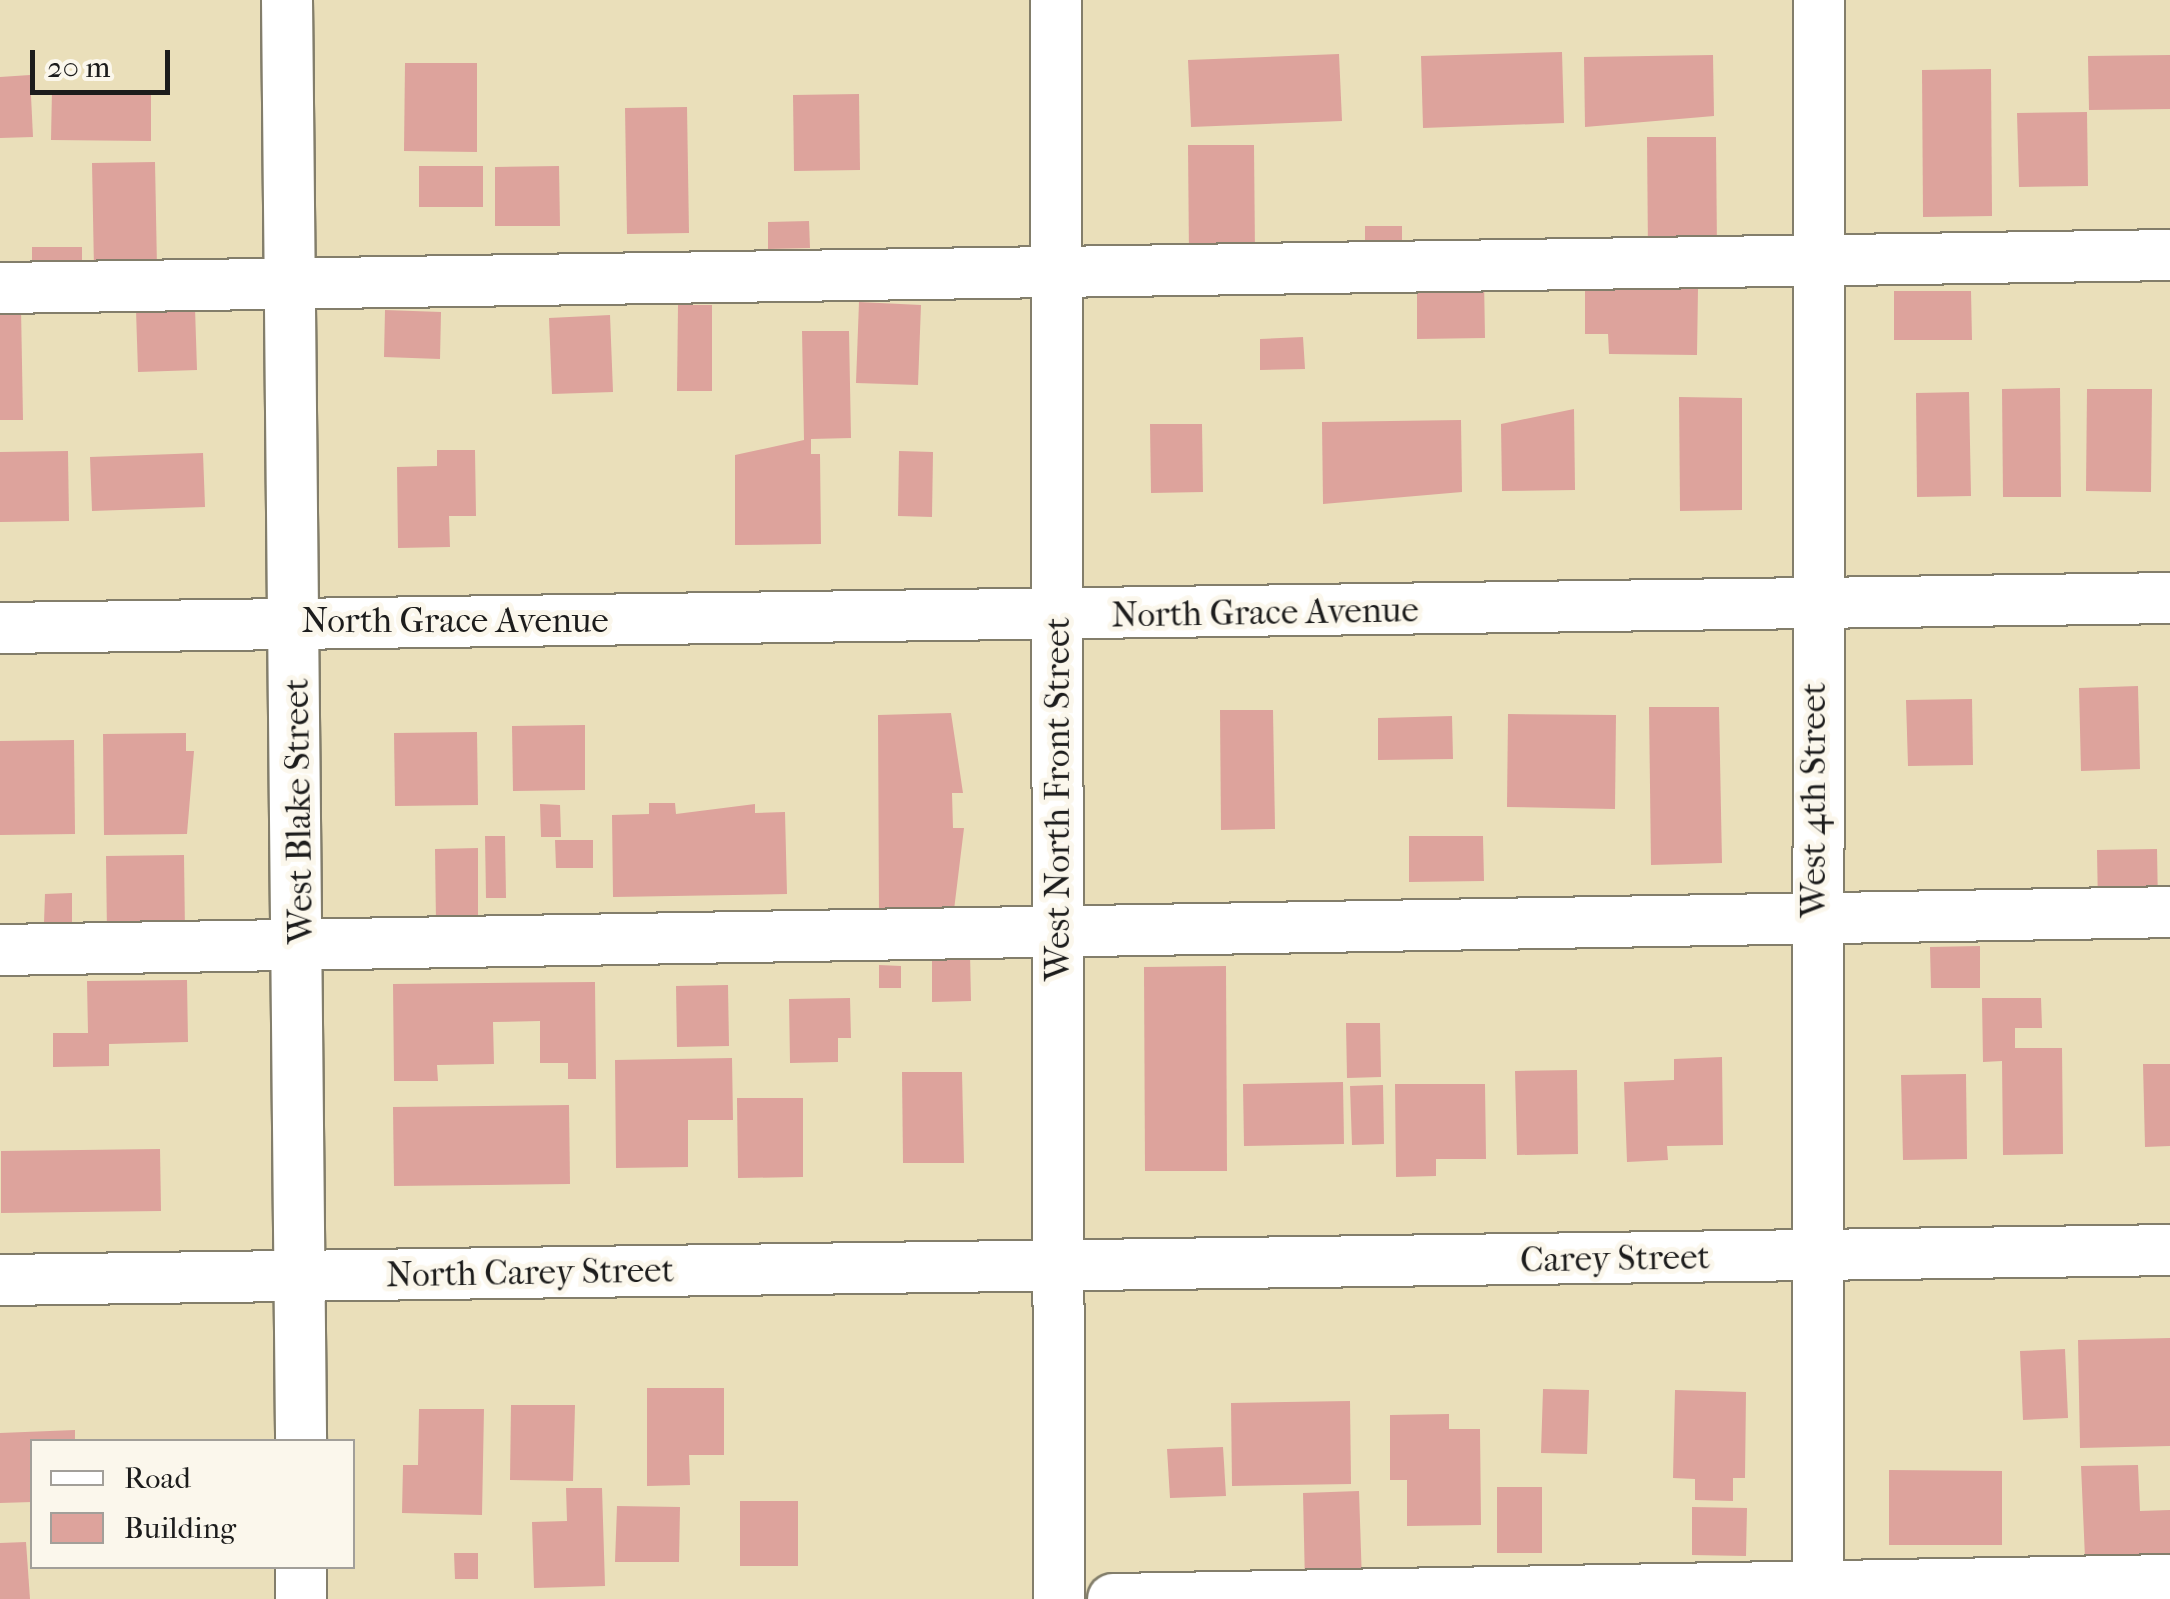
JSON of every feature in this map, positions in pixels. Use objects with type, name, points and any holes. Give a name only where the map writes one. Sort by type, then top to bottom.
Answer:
[{"type":"street","name":"West Blake Street","points":[[287,0],[294,622],[303,941],[301,1439]]},
{"type":"street","name":"West North Front Street","points":[[1056,0],[1060,1599]]},
{"type":"street","name":"West 4th Street","points":[[1818,1593],[1814,918],[1819,0]]},
{"type":"street","points":[[0,288],[1057,268],[2170,255]]},
{"type":"street","name":"North Grace Avenue","points":[[0,628],[1815,606],[2170,598]]},
{"type":"street","points":[[0,950],[303,941],[2170,912]]},
{"type":"street","name":"Carey Street","points":[[1059,1267],[2170,1250]]},
{"type":"street","name":"North Carey Street","points":[[0,1280],[1059,1267]]},
{"type":"street","points":[[301,1569],[301,1599]]},
{"type":"street","points":[[1114,1599],[1818,1593],[2170,1580]]},
{"type":"building","points":[[1562,52],[1564,123],[1423,128],[1421,56]]},
{"type":"building","points":[[1339,54],[1342,121],[1191,127],[1188,60]]},
{"type":"building","points":[[1713,55],[1714,116],[1585,127],[1584,57]]},
{"type":"building","points":[[2170,55],[2170,109],[2089,110],[2088,56]]},
{"type":"building","points":[[405,63],[477,63],[477,152],[404,151]]},
{"type":"building","points":[[1991,69],[1992,216],[1923,217],[1922,70]]},
{"type":"building","points":[[30,75],[33,137],[0,138],[0,77]]},
{"type":"building","points":[[52,90],[151,92],[151,141],[51,140]]},
{"type":"building","points":[[859,94],[860,170],[794,171],[793,95]]},
{"type":"building","points":[[687,107],[689,233],[627,234],[625,108]]},
{"type":"building","points":[[2087,112],[2088,186],[2019,187],[2017,113]]},
{"type":"building","points":[[1647,137],[1716,137],[1717,252],[1648,253]]},
{"type":"building","points":[[1188,145],[1254,145],[1255,256],[1189,257]]},
{"type":"building","points":[[155,162],[157,268],[94,269],[92,163]]},
{"type":"building","points":[[419,166],[483,166],[483,207],[419,207]]},
{"type":"building","points":[[559,166],[560,226],[495,226],[495,167]]},
{"type":"building","points":[[809,221],[810,248],[768,249],[768,222]]},
{"type":"building","points":[[1365,226],[1402,226],[1402,261],[1365,261]]},
{"type":"building","points":[[32,247],[82,247],[82,274],[32,275]]},
{"type":"building","points":[[1484,279],[1485,338],[1417,339],[1417,292],[1440,292],[1440,280]]},
{"type":"building","points":[[1585,288],[1698,289],[1697,355],[1609,354],[1608,334],[1585,334]]},
{"type":"building","points":[[1894,291],[1971,291],[1972,340],[1894,340]]},
{"type":"building","points":[[859,302],[921,305],[918,385],[856,383]]},
{"type":"building","points":[[678,305],[712,305],[712,391],[677,391]]},
{"type":"building","points":[[0,308],[21,308],[23,420],[0,420]]},
{"type":"building","points":[[195,308],[197,370],[138,372],[136,310]]},
{"type":"building","points":[[385,310],[441,312],[440,359],[384,357]]},
{"type":"building","points":[[610,315],[613,392],[552,394],[549,318]]},
{"type":"building","points":[[802,331],[849,331],[851,438],[811,439],[811,454],[820,454],[821,544],[735,545],[735,455],[804,440]]},
{"type":"building","points":[[1303,337],[1305,369],[1260,370],[1260,339]]},
{"type":"building","points":[[2060,388],[2061,497],[2003,497],[2002,389]]},
{"type":"building","points":[[2087,389],[2152,389],[2151,492],[2086,491]]},
{"type":"building","points":[[1969,392],[1971,496],[1917,497],[1916,393]]},
{"type":"building","points":[[1679,397],[1742,398],[1742,510],[1680,511]]},
{"type":"building","points":[[1574,409],[1575,490],[1502,491],[1501,424]]},
{"type":"building","points":[[1461,420],[1462,492],[1323,504],[1322,422]]},
{"type":"building","points":[[1150,424],[1202,424],[1203,492],[1151,493]]},
{"type":"building","points":[[437,450],[475,450],[476,516],[449,516],[450,547],[398,548],[397,467],[437,466]]},
{"type":"building","points":[[68,451],[69,521],[0,522],[0,452]]},
{"type":"building","points":[[899,451],[933,452],[932,517],[898,516]]},
{"type":"building","points":[[203,453],[205,507],[92,511],[90,457]]},
{"type":"building","points":[[2138,686],[2140,769],[2081,771],[2079,688]]},
{"type":"building","points":[[1972,699],[1973,765],[1908,766],[1906,700]]},
{"type":"building","points":[[1649,707],[1719,707],[1722,863],[1651,865]]},
{"type":"building","points":[[1220,710],[1273,710],[1275,829],[1221,830]]},
{"type":"building","points":[[951,713],[963,793],[952,793],[953,828],[964,828],[954,910],[879,912],[878,715]]},
{"type":"building","points":[[1508,714],[1616,715],[1615,809],[1507,807]]},
{"type":"building","points":[[1452,716],[1453,759],[1378,760],[1378,718]]},
{"type":"building","points":[[585,725],[585,790],[513,791],[512,726]]},
{"type":"building","points":[[477,732],[478,805],[395,806],[394,733]]},
{"type":"building","points":[[186,733],[186,751],[194,751],[187,834],[104,835],[103,734]]},
{"type":"building","points":[[74,740],[75,834],[0,835],[0,741]]},
{"type":"building","points":[[649,803],[675,803],[676,814],[755,804],[755,813],[785,812],[787,894],[613,897],[612,815],[649,814]]},
{"type":"building","points":[[540,804],[560,805],[561,837],[541,837]]},
{"type":"building","points":[[485,836],[505,836],[506,898],[486,898]]},
{"type":"building","points":[[1409,836],[1483,836],[1484,881],[1409,882]]},
{"type":"building","points":[[555,840],[593,840],[593,868],[556,868]]},
{"type":"building","points":[[478,848],[478,923],[436,923],[435,849]]},
{"type":"building","points":[[2157,849],[2158,906],[2098,907],[2097,850]]},
{"type":"building","points":[[184,855],[185,934],[107,935],[106,856]]},
{"type":"building","points":[[72,893],[72,923],[44,923],[45,894]]},
{"type":"building","points":[[1980,946],[1980,988],[1931,988],[1930,947]]},
{"type":"building","points":[[932,953],[970,953],[971,1001],[932,1002]]},
{"type":"building","points":[[879,965],[901,966],[901,988],[879,988]]},
{"type":"building","points":[[1226,966],[1227,1171],[1145,1171],[1144,967]]},
{"type":"building","points":[[187,980],[188,1042],[109,1044],[109,1066],[53,1067],[53,1033],[88,1033],[87,981]]},
{"type":"building","points":[[595,982],[596,1079],[568,1079],[568,1063],[540,1063],[540,1021],[493,1022],[494,1064],[437,1065],[438,1081],[394,1081],[393,984]]},
{"type":"building","points":[[728,985],[729,1046],[677,1047],[676,986]]},
{"type":"building","points":[[850,998],[851,1038],[838,1038],[838,1062],[790,1063],[789,999]]},
{"type":"building","points":[[1982,998],[2041,998],[2042,1028],[2015,1028],[2015,1048],[2062,1048],[2063,1154],[2003,1155],[2002,1061],[1983,1062]]},
{"type":"building","points":[[1346,1023],[1380,1023],[1381,1077],[1347,1078]]},
{"type":"building","points":[[1722,1057],[1723,1145],[1667,1146],[1668,1160],[1627,1162],[1624,1082],[1674,1080],[1674,1059]]},
{"type":"building","points":[[732,1058],[733,1120],[688,1120],[688,1167],[616,1168],[615,1060]]},
{"type":"building","points":[[2143,1064],[2170,1064],[2170,1146],[2145,1147]]},
{"type":"building","points":[[1577,1070],[1578,1154],[1517,1155],[1515,1071]]},
{"type":"building","points":[[902,1072],[962,1072],[964,1163],[903,1163]]},
{"type":"building","points":[[1966,1074],[1967,1159],[1903,1160],[1901,1075]]},
{"type":"building","points":[[1343,1082],[1344,1144],[1244,1146],[1243,1084]]},
{"type":"building","points":[[1395,1084],[1485,1084],[1486,1159],[1436,1159],[1436,1176],[1396,1177]]},
{"type":"building","points":[[1383,1085],[1384,1144],[1352,1145],[1350,1086]]},
{"type":"building","points":[[737,1098],[803,1098],[803,1177],[738,1178]]},
{"type":"building","points":[[569,1105],[570,1184],[394,1186],[393,1107]]},
{"type":"building","points":[[160,1149],[161,1211],[1,1213],[1,1151]]},
{"type":"building","points":[[2170,1338],[2170,1446],[2080,1448],[2078,1340]]},
{"type":"building","points":[[2065,1349],[2068,1418],[2023,1420],[2020,1351]]},
{"type":"building","points":[[647,1388],[724,1388],[724,1455],[689,1455],[690,1485],[647,1486]]},
{"type":"building","points":[[1543,1389],[1589,1390],[1587,1454],[1541,1453]]},
{"type":"building","points":[[1675,1390],[1746,1392],[1745,1478],[1733,1478],[1733,1501],[1695,1500],[1695,1479],[1673,1478]]},
{"type":"building","points":[[1350,1401],[1351,1484],[1232,1486],[1231,1403]]},
{"type":"building","points":[[511,1405],[575,1405],[573,1481],[510,1480]]},
{"type":"building","points":[[419,1409],[484,1409],[482,1515],[402,1513],[403,1465],[418,1465]]},
{"type":"building","points":[[1449,1414],[1449,1429],[1480,1429],[1481,1525],[1407,1526],[1407,1480],[1390,1480],[1390,1415]]},
{"type":"building","points":[[75,1430],[75,1439],[30,1439],[30,1502],[0,1503],[0,1433]]},
{"type":"building","points":[[1223,1447],[1226,1496],[1170,1498],[1167,1449]]},
{"type":"building","points":[[2138,1465],[2140,1511],[2170,1510],[2170,1556],[2085,1558],[2081,1466]]},
{"type":"building","points":[[1889,1470],[2002,1471],[2002,1545],[1889,1545]]},
{"type":"building","points":[[1497,1487],[1542,1487],[1542,1553],[1497,1553]]},
{"type":"building","points":[[566,1488],[602,1488],[605,1586],[534,1588],[532,1522],[567,1521]]},
{"type":"building","points":[[1359,1491],[1362,1582],[1305,1584],[1303,1493]]},
{"type":"building","points":[[740,1501],[798,1501],[798,1566],[740,1566]]},
{"type":"building","points":[[617,1506],[680,1507],[679,1562],[615,1562]]},
{"type":"building","points":[[1692,1507],[1747,1508],[1746,1556],[1692,1555]]},
{"type":"building","points":[[26,1542],[30,1599],[0,1599],[0,1543]]},
{"type":"building","points":[[454,1553],[478,1553],[478,1579],[455,1579]]}]
